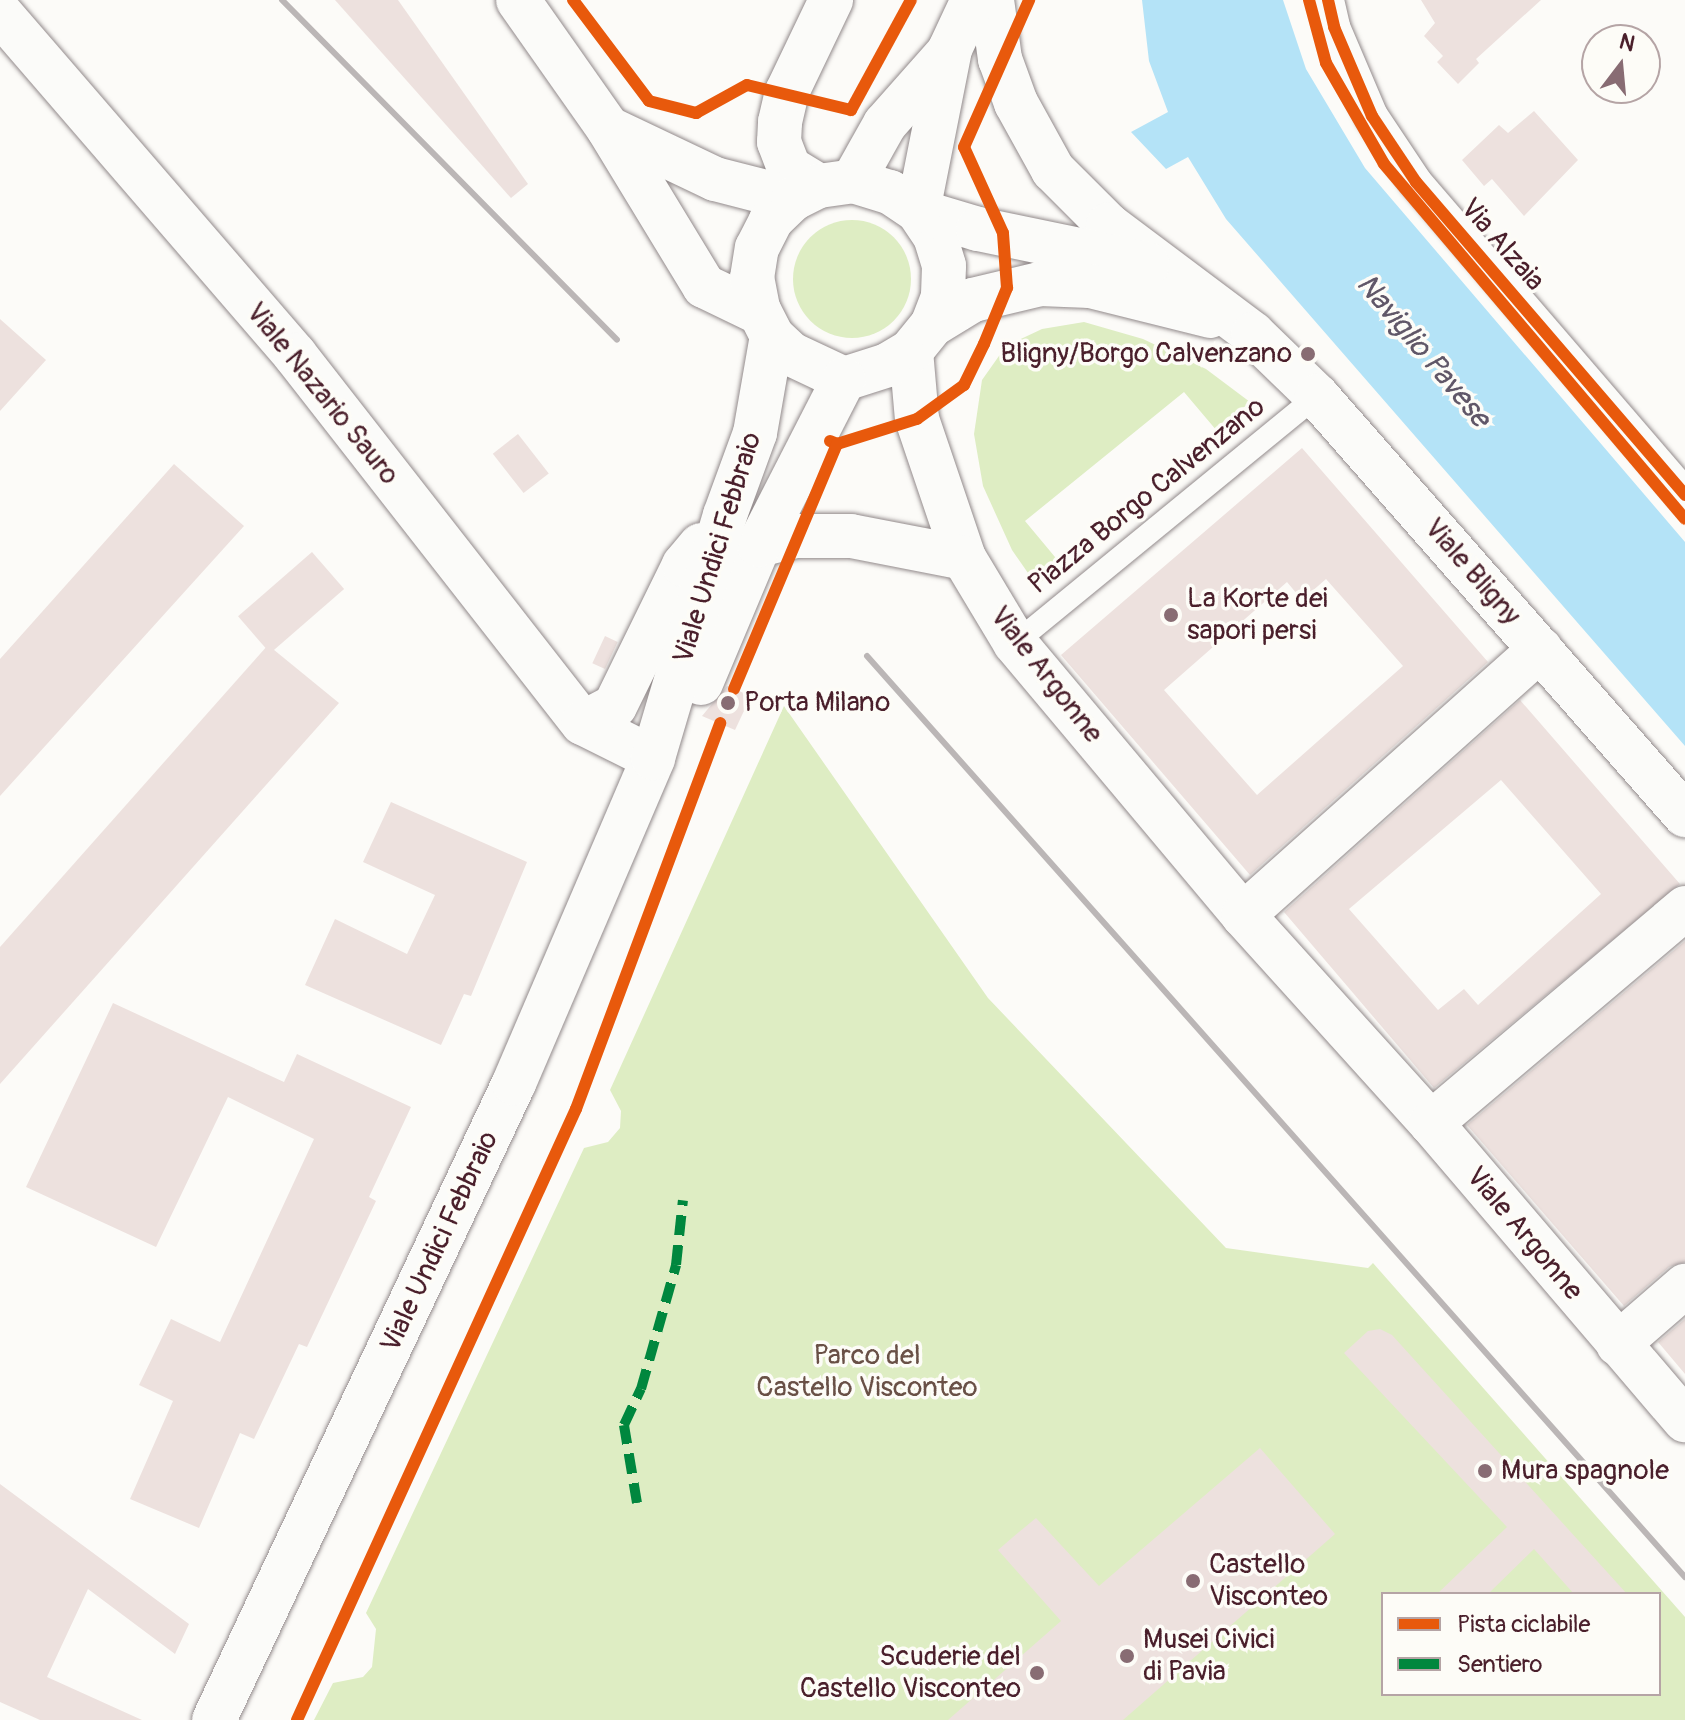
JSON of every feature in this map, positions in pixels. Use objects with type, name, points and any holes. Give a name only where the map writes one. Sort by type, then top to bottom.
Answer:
[{"type":"street","points":[[518,0],[608,128],[704,286],[766,324],[791,354],[844,379],[888,365],[921,338],[943,297],[944,266],[935,236],[918,211],[890,192],[715,179],[608,128]]},
{"type":"street","points":[[822,189],[789,168],[779,142],[787,92],[831,0]]},
{"type":"street","points":[[918,211],[950,49],[973,0]]},
{"type":"street","name":"Viale Bligny","points":[[992,0],[1000,59],[1016,103],[1053,170],[1161,267],[1253,334],[1317,396],[1685,815]]},
{"type":"street","name":"Via Alzaia","points":[[1328,0],[1334,27],[1372,116],[1416,182],[1685,495]]},
{"type":"street","name":"Viale Nazario Sauro","points":[[0,13],[295,355],[583,723],[653,758]]},
{"type":"street","points":[[766,324],[752,278],[757,248],[771,220],[822,189],[885,124],[950,49]]},
{"type":"street","name":"Viale Bligny","points":[[918,211],[1161,267]]},
{"type":"street","name":"Viale Bligny","points":[[921,338],[973,300],[1040,284],[1090,286],[1165,301],[1253,334]]},
{"type":"street","name":"Viale Undici Febbraio","points":[[214,1720],[514,1083],[653,758],[725,515],[755,433],[766,324]]},
{"type":"street","name":"Viale Argonne","points":[[921,338],[917,419],[964,558],[1015,643],[1243,915],[1431,1123],[1685,1420]]},
{"type":"street","name":"Viale Undici Febbraio","points":[[653,758],[682,729],[759,545],[844,379]]},
{"type":"street","points":[[583,723],[615,706],[684,565],[725,515]]},
{"type":"street","points":[[759,545],[795,536],[851,536],[964,558]]},
{"type":"street","points":[[1243,915],[1540,649]]},
{"type":"street","points":[[1431,1123],[1685,908]]},
{"type":"street","points":[[1618,1344],[1685,1286]]},
{"type":"lane","name":"Piazza Borgo Calvenzano","points":[[1015,643],[1317,396]]},
{"type":"green space","points":[[852,220],[875,224],[894,237],[907,256],[911,279],[907,302],[894,321],[875,334],[852,338],[829,334],[810,321],[797,302],[793,279],[797,256],[810,237],[829,224]]},
{"type":"green space","points":[[1084,322],[1143,339],[1206,369],[1250,402],[1217,431],[1184,392],[1025,521],[1060,563],[1037,586],[1012,550],[983,486],[974,434],[982,380],[1006,346],[1042,329]]},
{"type":"green space","name":"Parco del Castello Visconteo","points":[[784,706],[988,998],[1226,1248],[1368,1268],[1373,1263],[1685,1617],[1685,1720],[314,1720],[333,1683],[363,1677],[372,1667],[376,1629],[366,1613],[584,1148],[608,1142],[620,1128],[621,1111],[610,1090]]},
{"type":"water","name":"Naviglio Pavese","points":[[1142,0],[1283,0],[1306,69],[1365,168],[1685,542],[1685,746],[1226,219],[1188,157],[1166,169],[1131,132],[1168,112],[1149,61]]},
{"type":"building","points":[[335,0],[398,0],[528,184],[511,198]]},
{"type":"building","points":[[1421,0],[1541,0],[1476,59],[1479,63],[1458,84],[1437,62],[1443,56],[1424,36],[1435,23]]},
{"type":"building","points":[[1534,111],[1578,160],[1524,216],[1492,179],[1484,186],[1462,160],[1499,125],[1508,133]]},
{"type":"building","points":[[0,319],[46,360],[0,411]]},
{"type":"building","points":[[518,434],[549,473],[524,493],[493,454]]},
{"type":"building","points":[[1302,448],[1488,662],[1250,875],[1061,655]],"holes":[[[1326,579],[1403,666],[1257,795],[1164,690],[1287,582],[1302,600]]]},
{"type":"building","points":[[174,464],[244,526],[0,796],[0,659]]},
{"type":"building","points":[[312,552],[344,589],[270,653],[238,616]]},
{"type":"building","points":[[605,636],[618,642],[605,669],[592,663]]},
{"type":"building","points":[[268,645],[339,703],[0,1084],[0,947]]},
{"type":"building","name":"Porta Milano","points":[[727,686],[751,696],[735,730],[702,716]]},
{"type":"building","points":[[1520,700],[1680,884],[1434,1088],[1284,912]],"holes":[[[1501,780],[1601,894],[1478,1005],[1464,989],[1438,1010],[1349,909]]]},
{"type":"building","points":[[391,802],[527,862],[471,996],[464,994],[441,1045],[305,985],[335,919],[407,954],[435,895],[363,862]]},
{"type":"building","points":[[1685,941],[1685,1262],[1669,1267],[1624,1306],[1467,1125]]},
{"type":"building","points":[[113,1003],[284,1082],[297,1054],[411,1107],[369,1197],[376,1201],[307,1347],[299,1344],[254,1439],[240,1433],[199,1528],[130,1499],[173,1401],[139,1385],[171,1319],[220,1342],[314,1139],[228,1097],[156,1247],[26,1187]]},
{"type":"building","points":[[1685,1319],[1685,1374],[1658,1342]]},
{"type":"building","name":"Mura spagnole","points":[[1380,1329],[1392,1335],[1625,1592],[1572,1592],[1534,1549],[1490,1592],[1439,1592],[1507,1527],[1344,1353],[1368,1331]]},
{"type":"building","name":"Castello Visconteo","points":[[1260,1448],[1335,1534],[1123,1720],[948,1720],[1061,1621],[998,1550],[1036,1518],[1099,1586]]},
{"type":"building","points":[[0,1484],[189,1624],[175,1654],[88,1589],[47,1677],[142,1720],[40,1720],[0,1702]]},
{"type":"railway","points":[[282,0],[617,340]]},
{"type":"railway","points":[[867,656],[1685,1577]]},
{"type":"marked path","points":[[637,1503],[624,1425],[641,1389],[676,1265],[683,1200]]},
{"type":"cycle path","points":[[573,0],[649,101],[696,113],[747,85],[851,110],[911,0]]},
{"type":"cycle path","points":[[830,441],[837,444],[917,419],[964,385],[984,344],[1007,288],[1003,233],[964,147],[1029,0]]},
{"type":"cycle path","points":[[1309,0],[1326,63],[1384,164],[1685,519]]},
{"type":"cycle path","points":[[1328,0],[1334,27],[1372,116],[1416,182],[1685,495]]},
{"type":"cycle path","points":[[734,689],[837,444]]},
{"type":"cycle path","points":[[297,1720],[576,1109],[720,723]]},
{"type":"place","name":"Bligny/Borgo Calvenzano","points":[[1308,354]]},
{"type":"place","name":"La Korte dei sapori persi","points":[[1171,615]]},
{"type":"place","name":"Porta Milano","points":[[728,703]]},
{"type":"place","name":"Mura spagnole","points":[[1485,1471]]},
{"type":"place","name":"Castello Visconteo","points":[[1193,1581]]},
{"type":"place","name":"Musei Civici di Pavia","points":[[1127,1656]]},
{"type":"place","name":"Scuderie del Castello Visconteo","points":[[1037,1673]]}]
